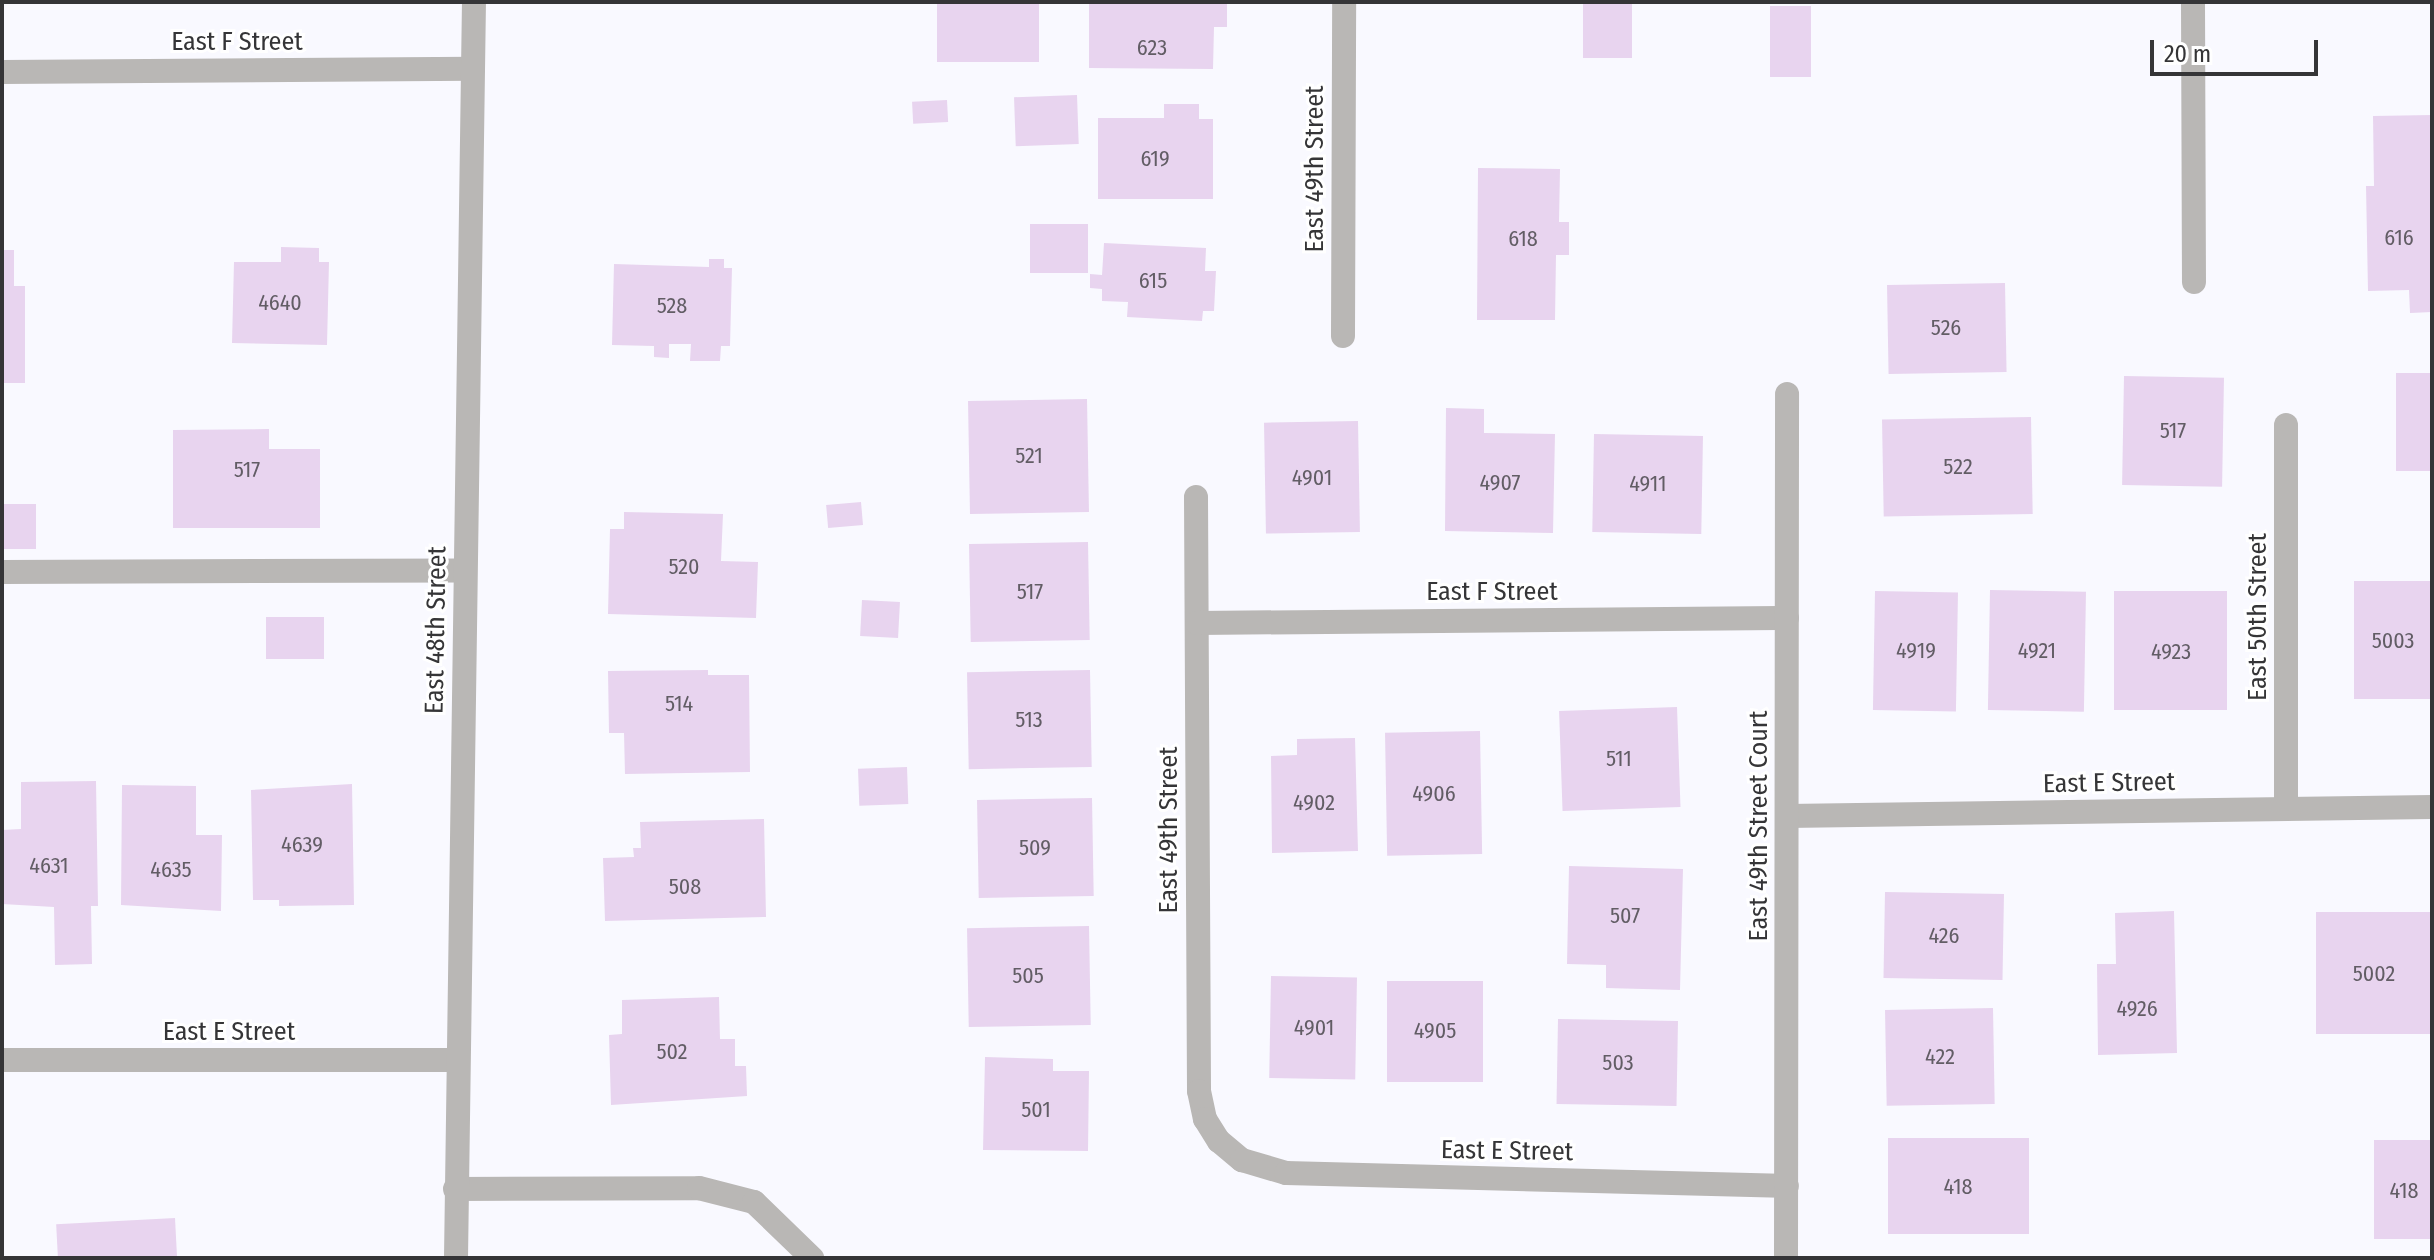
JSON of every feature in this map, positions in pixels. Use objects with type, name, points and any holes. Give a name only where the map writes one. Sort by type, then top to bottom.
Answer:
[{"type":"street","name":"East 48th Street","points":[[456,1258],[474,2]]},
{"type":"street","name":"East 49th Street","points":[[1343,336],[1344,2]]},
{"type":"street","points":[[2193,2],[2194,282]]},
{"type":"street","name":"East F Street","points":[[2,72],[473,69]]},
{"type":"street","name":"East 49th Street Court","points":[[1786,1258],[1787,394]]},
{"type":"street","name":"East 50th Street","points":[[2286,425],[2286,809]]},
{"type":"street","name":"East 49th Street","points":[[1196,497],[1199,1091],[1205,1119],[1231,1152]]},
{"type":"street","points":[[2,572],[464,570]]},
{"type":"street","name":"East F Street","points":[[1197,623],[1787,618]]},
{"type":"street","name":"East E Street","points":[[1787,816],[2432,807]]},
{"type":"street","name":"East E Street","points":[[2,1060],[457,1060]]},
{"type":"street","name":"East E Street","points":[[1231,1152],[1257,1166],[1286,1173],[1787,1186]]},
{"type":"street","points":[[455,1189],[699,1188],[754,1202],[812,1258]]},
{"type":"building","points":[[937,2],[1039,2],[1039,62],[937,62]]},
{"type":"building","points":[[1089,2],[1227,2],[1227,27],[1214,27],[1213,69],[1089,68]]},
{"type":"building","points":[[1583,2],[1632,2],[1632,58],[1583,58]]},
{"type":"building","points":[[1770,6],[1811,6],[1811,77],[1770,77]]},
{"type":"building","points":[[1077,95],[1079,144],[1016,146],[1014,97]]},
{"type":"building","points":[[947,100],[948,122],[913,124],[912,102]]},
{"type":"building","points":[[1164,104],[1199,104],[1199,119],[1213,119],[1213,199],[1098,199],[1098,118],[1164,118]]},
{"type":"building","points":[[2432,115],[2432,312],[2410,313],[2409,290],[2368,291],[2366,186],[2374,186],[2373,116]]},
{"type":"building","points":[[1478,168],[1560,169],[1559,222],[1569,222],[1569,255],[1556,255],[1555,320],[1477,320]]},
{"type":"building","points":[[1030,224],[1088,224],[1088,273],[1030,273]]},
{"type":"building","points":[[1104,243],[1206,248],[1205,271],[1216,271],[1214,311],[1203,311],[1202,321],[1127,317],[1128,302],[1102,301],[1102,289],[1090,288],[1090,274],[1102,275]]},
{"type":"building","points":[[281,247],[319,248],[319,262],[329,262],[327,345],[232,343],[234,262],[281,262]]},
{"type":"building","points":[[2,250],[14,250],[14,286],[25,286],[25,383],[2,383]]},
{"type":"building","points":[[709,259],[724,259],[724,268],[732,268],[730,346],[721,346],[720,361],[690,361],[691,344],[669,344],[669,358],[654,357],[654,346],[612,345],[614,264],[709,267]]},
{"type":"building","points":[[2005,283],[2007,372],[1889,374],[1887,285]]},
{"type":"building","points":[[2396,373],[2432,373],[2432,471],[2396,471]]},
{"type":"building","points":[[2124,376],[2224,378],[2222,487],[2122,485]]},
{"type":"building","points":[[1087,399],[1089,512],[970,514],[968,401]]},
{"type":"building","points":[[1446,408],[1484,409],[1484,433],[1555,434],[1553,533],[1445,531]]},
{"type":"building","points":[[2031,417],[2033,514],[1884,517],[1882,420]]},
{"type":"building","points":[[1358,421],[1360,532],[1266,534],[1264,423]]},
{"type":"building","points":[[269,429],[269,449],[320,449],[320,528],[173,528],[173,430]]},
{"type":"building","points":[[1594,434],[1703,436],[1701,534],[1592,532]]},
{"type":"building","points":[[861,502],[863,525],[828,528],[826,505]]},
{"type":"building","points":[[2,504],[36,504],[36,549],[2,549]]},
{"type":"building","points":[[624,512],[723,514],[721,561],[758,562],[756,618],[608,614],[610,529],[624,529]]},
{"type":"building","points":[[1088,542],[1090,640],[971,642],[969,544]]},
{"type":"building","points":[[2354,581],[2432,581],[2432,699],[2354,699]]},
{"type":"building","points":[[1990,590],[2086,592],[2084,712],[1988,710]]},
{"type":"building","points":[[1875,591],[1958,592],[1956,711],[1873,710]]},
{"type":"building","points":[[2114,591],[2227,591],[2227,710],[2114,710]]},
{"type":"building","points":[[862,600],[900,602],[898,638],[860,636]]},
{"type":"building","points":[[266,617],[324,617],[324,659],[266,659]]},
{"type":"building","points":[[708,670],[708,675],[749,675],[750,772],[625,774],[624,733],[609,733],[608,671]]},
{"type":"building","points":[[1090,670],[1092,767],[969,769],[967,672]]},
{"type":"building","points":[[1677,707],[1680,807],[1563,811],[1559,711]]},
{"type":"building","points":[[1480,731],[1482,854],[1387,856],[1385,733]]},
{"type":"building","points":[[1355,738],[1358,851],[1272,853],[1271,756],[1297,755],[1297,739]]},
{"type":"building","points":[[907,767],[908,804],[859,806],[858,769]]},
{"type":"building","points":[[96,781],[98,906],[91,906],[92,964],[55,965],[54,907],[2,904],[2,830],[21,829],[21,782]]},
{"type":"building","points":[[352,784],[354,905],[279,906],[279,900],[253,900],[251,790]]},
{"type":"building","points":[[122,785],[196,786],[196,835],[222,835],[221,911],[121,905]]},
{"type":"building","points":[[1092,798],[1094,896],[979,898],[977,800]]},
{"type":"building","points":[[764,819],[766,917],[605,921],[603,858],[634,857],[633,848],[641,848],[640,822]]},
{"type":"building","points":[[1569,866],[1683,869],[1680,990],[1606,988],[1606,965],[1567,964]]},
{"type":"building","points":[[1885,892],[2004,894],[2002,980],[1883,978]]},
{"type":"building","points":[[2174,911],[2177,1053],[2098,1055],[2097,964],[2116,964],[2115,913]]},
{"type":"building","points":[[2316,912],[2430,912],[2430,1034],[2316,1034]]},
{"type":"building","points":[[1089,926],[1091,1025],[969,1027],[967,928]]},
{"type":"building","points":[[1271,976],[1357,978],[1355,1079],[1269,1078]]},
{"type":"building","points":[[1387,981],[1483,981],[1483,1082],[1387,1082]]},
{"type":"building","points":[[719,997],[720,1039],[735,1039],[735,1066],[746,1066],[747,1096],[611,1105],[609,1035],[622,1034],[622,1000]]},
{"type":"building","points":[[1993,1008],[1995,1104],[1887,1106],[1885,1010]]},
{"type":"building","points":[[1558,1019],[1678,1021],[1676,1106],[1557,1104]]},
{"type":"building","points":[[985,1057],[1053,1059],[1053,1071],[1089,1071],[1088,1151],[983,1150]]},
{"type":"building","points":[[1888,1138],[2029,1138],[2029,1234],[1888,1234]]},
{"type":"building","points":[[2374,1140],[2432,1140],[2432,1239],[2374,1239]]},
{"type":"building","points":[[175,1218],[177,1258],[58,1258],[56,1224]]}]
